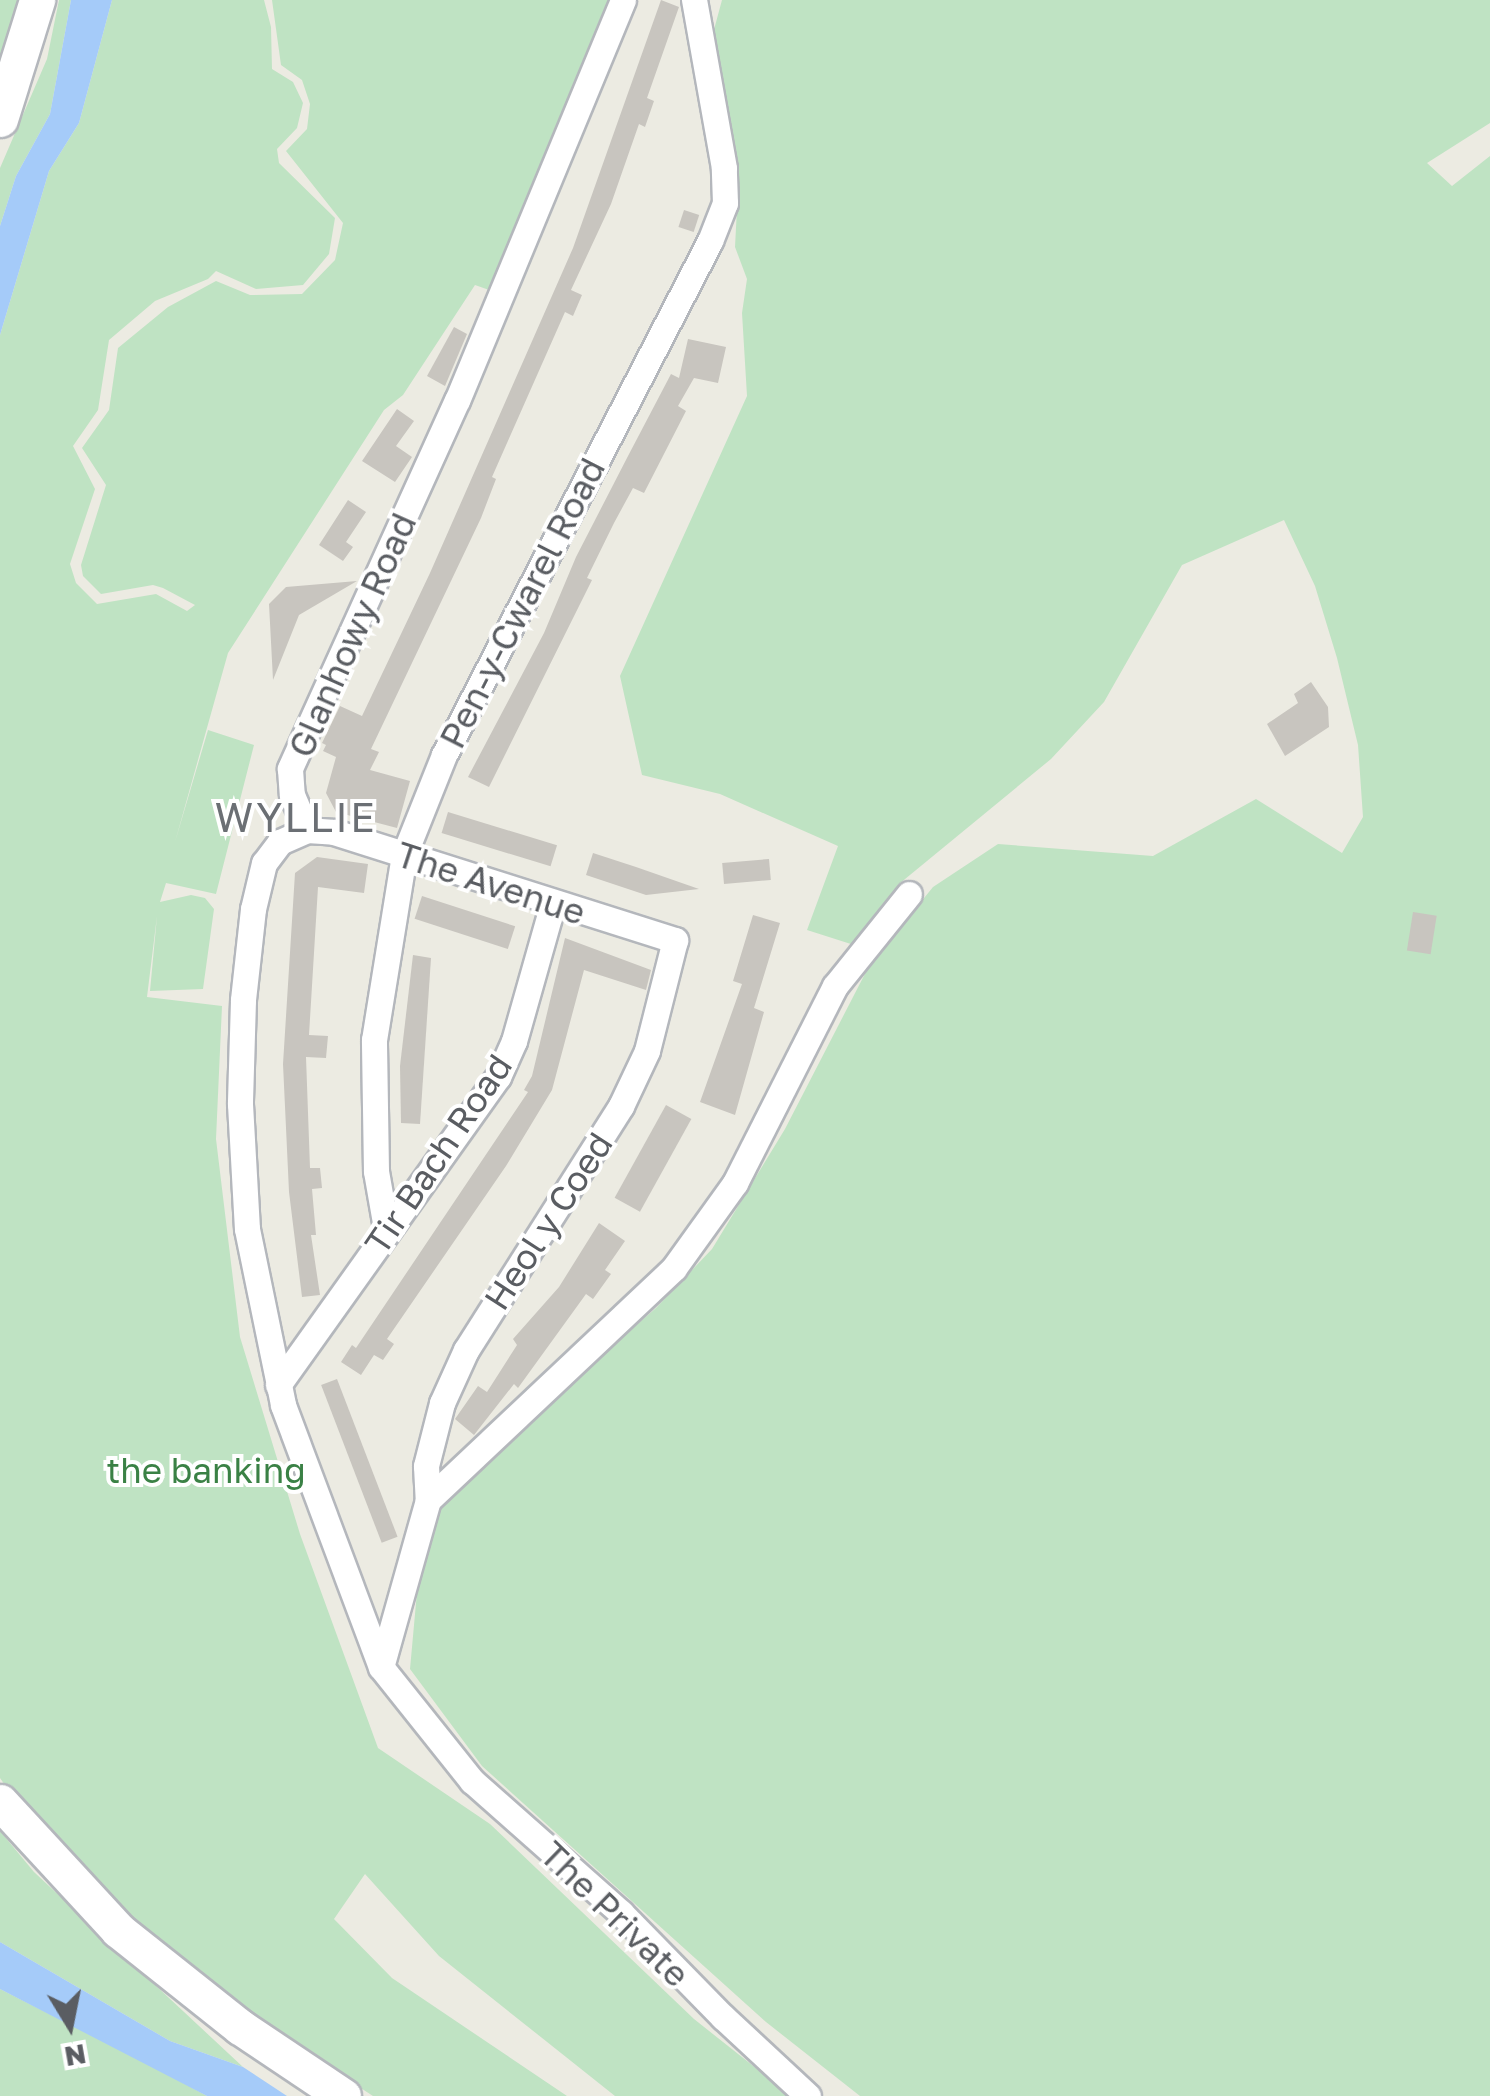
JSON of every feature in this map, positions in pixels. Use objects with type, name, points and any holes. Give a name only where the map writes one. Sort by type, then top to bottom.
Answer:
[{"type":"main road","points":[[0,118],[37,0]]},
{"type":"main road","points":[[0,1802],[57,1868],[147,1954],[240,2027],[343,2096]]},
{"type":"street","name":"Glanhowy Road","points":[[307,830],[292,795],[290,769],[300,741],[457,400],[623,0]]},
{"type":"street","name":"Pen-y-Cwarel Road","points":[[386,1228],[376,1171],[374,1040],[404,855],[444,756],[710,241],[725,203],[724,168],[694,0]]},
{"type":"street","name":"The Avenue","points":[[307,830],[334,832],[675,940]]},
{"type":"street","points":[[307,830],[280,842],[264,864],[253,908],[239,1050],[246,1229],[278,1385],[312,1491],[381,1666]]},
{"type":"street","points":[[428,1500],[674,1268],[735,1183],[835,986],[909,894]]},
{"type":"street","name":"Tir Bach Road","points":[[278,1385],[386,1228],[498,1077],[514,1041],[553,902]]},
{"type":"street","name":"Heol y Coed","points":[[381,1666],[428,1500],[426,1466],[442,1403],[466,1350],[621,1106],[647,1051],[675,940]]},
{"type":"street","name":"The Private","points":[[381,1666],[472,1782],[621,1913],[722,2017],[808,2096]]},
{"type":"green space","points":[[0,0],[26,0],[0,81]]},
{"type":"green space","points":[[59,0],[71,0],[50,114],[16,176],[0,226],[0,168],[47,59]]},
{"type":"green space","name":"the banking","points":[[112,0],[264,0],[271,27],[272,69],[293,82],[303,103],[297,128],[277,149],[279,163],[335,218],[329,254],[303,285],[256,289],[216,271],[208,279],[155,301],[109,340],[98,410],[73,446],[95,489],[70,564],[76,583],[97,604],[156,594],[187,611],[195,605],[163,588],[153,585],[101,594],[83,576],[81,565],[106,485],[82,448],[109,410],[118,348],[168,307],[216,281],[250,295],[302,294],[335,260],[343,223],[286,151],[307,129],[310,104],[302,80],[281,65],[272,0],[611,0],[492,291],[475,285],[403,395],[384,410],[228,653],[175,842],[208,730],[254,745],[216,894],[166,883],[160,902],[191,895],[205,898],[214,909],[203,989],[150,991],[157,916],[147,997],[222,1006],[216,1139],[240,1337],[300,1534],[378,1748],[490,1824],[694,2019],[791,2096],[615,2096],[439,1956],[365,1874],[334,1919],[392,1978],[567,2096],[373,2096],[210,1990],[145,1935],[18,1804],[0,1778],[0,335],[49,171],[79,123]]},
{"type":"green space","points":[[722,0],[1490,0],[1490,123],[1427,163],[1452,186],[1490,156],[1490,2096],[860,2096],[766,2022],[482,1766],[410,1669],[419,1570],[440,1509],[490,1452],[656,1308],[712,1249],[785,1129],[869,966],[933,887],[998,844],[1153,856],[1256,799],[1342,853],[1363,817],[1358,745],[1337,658],[1315,586],[1284,520],[1182,565],[1104,702],[1051,759],[899,884],[854,945],[807,930],[838,846],[720,794],[642,775],[620,676],[747,396],[742,313],[747,279],[735,247],[738,189],[712,37]]},
{"type":"green space","points":[[0,1831],[34,1872],[243,2067],[170,2041],[0,1942]]},
{"type":"green space","points":[[0,1989],[156,2068],[207,2096],[0,2096]]},
{"type":"water","points":[[71,0],[112,0],[79,123],[49,171],[0,335],[0,226],[16,176],[50,114]]},
{"type":"water","points":[[0,1942],[170,2041],[243,2067],[287,2096],[207,2096],[0,1989]]},
{"type":"building","points":[[661,0],[679,7],[647,98],[654,101],[645,127],[639,124],[611,204],[571,290],[582,295],[573,316],[565,312],[492,477],[496,479],[481,518],[371,749],[379,752],[370,770],[410,781],[397,828],[336,812],[326,793],[336,757],[323,751],[326,745],[322,743],[340,706],[362,716],[430,573],[573,248]]},
{"type":"building","points":[[684,210],[699,215],[694,232],[678,227]]},
{"type":"building","points":[[454,327],[467,334],[445,386],[427,376]]},
{"type":"building","points":[[688,339],[726,347],[718,383],[694,378],[678,406],[686,411],[644,493],[633,488],[614,523],[587,578],[592,580],[489,787],[468,777],[544,633],[576,557],[671,374],[679,378]]},
{"type":"building","points":[[397,409],[414,421],[396,446],[412,457],[395,482],[362,461]]},
{"type":"building","points":[[348,500],[366,512],[346,542],[353,547],[343,561],[319,545]]},
{"type":"building","points":[[357,581],[299,615],[273,680],[269,604],[286,587]]},
{"type":"building","points":[[1311,682],[1328,707],[1329,727],[1285,756],[1267,724],[1298,703],[1294,694]]},
{"type":"building","points":[[448,812],[557,845],[551,866],[442,833]]},
{"type":"building","points":[[593,853],[699,889],[646,895],[586,875]]},
{"type":"building","points":[[317,857],[368,864],[364,893],[318,887],[309,1035],[328,1036],[326,1058],[306,1057],[310,1168],[320,1168],[322,1188],[312,1189],[316,1235],[311,1235],[320,1295],[302,1297],[289,1192],[283,1064],[295,873]]},
{"type":"building","points":[[769,859],[771,880],[724,884],[722,863]]},
{"type":"building","points":[[422,896],[515,926],[508,949],[415,919]]},
{"type":"building","points":[[1413,912],[1437,916],[1431,954],[1407,951]]},
{"type":"building","points":[[753,915],[780,923],[754,1008],[764,1012],[735,1115],[700,1102],[742,984],[733,981]]},
{"type":"building","points":[[565,938],[651,970],[646,990],[584,970],[552,1090],[506,1166],[387,1339],[394,1344],[383,1360],[374,1355],[361,1375],[341,1362],[352,1345],[356,1348],[528,1092],[524,1090],[532,1076]]},
{"type":"building","points":[[413,955],[431,958],[420,1124],[401,1123],[400,1066]]},
{"type":"building","points":[[666,1105],[691,1119],[640,1212],[615,1198]]},
{"type":"building","points":[[599,1223],[625,1241],[605,1270],[611,1274],[593,1299],[586,1294],[518,1388],[514,1384],[474,1435],[455,1419],[478,1386],[487,1392],[517,1345],[513,1339],[559,1287]]},
{"type":"building","points":[[337,1379],[398,1537],[382,1543],[321,1385]]},
{"type":"district","name":"WYLLIE","points":[[296,817]]}]
